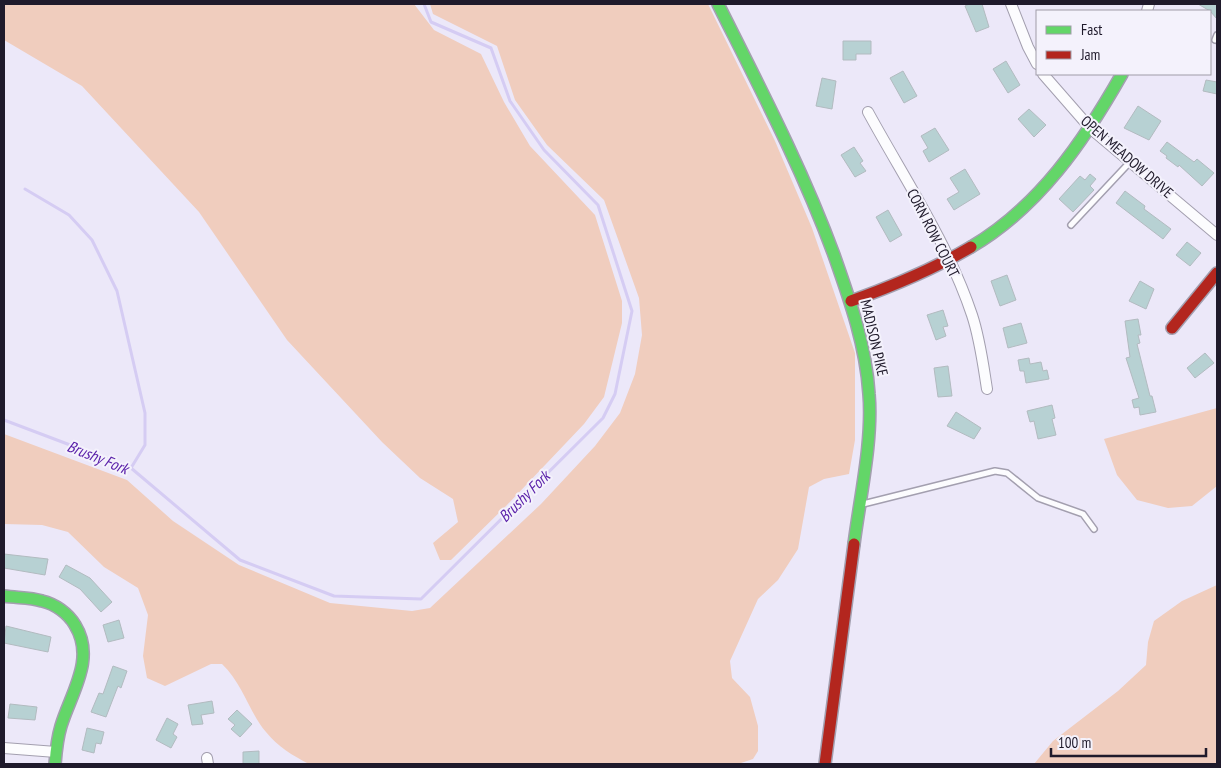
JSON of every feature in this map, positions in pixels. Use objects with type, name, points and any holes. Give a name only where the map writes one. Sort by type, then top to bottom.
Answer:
[{"type":"street","name":"MADISON PIKE","points":[[718,4],[805,183],[861,335],[870,389],[870,416],[825,764]]},
{"type":"street","points":[[1011,4],[1036,62]]},
{"type":"street","name":"OPEN MEADOW DRIVE","points":[[1044,75],[1091,129],[1217,235]]},
{"type":"street","points":[[850,301],[878,293],[950,261],[982,241],[1023,208],[1055,175],[1091,129],[1121,75]]},
{"type":"street","name":"CORN ROW COURT","points":[[868,112],[950,261],[979,339],[987,389]]},
{"type":"street","points":[[1172,328],[1217,273]]},
{"type":"street","points":[[4,596],[44,601],[60,610],[77,627],[83,640],[84,650],[80,678],[61,725],[55,764]]},
{"type":"street","points":[[4,748],[56,752]]},
{"type":"lane","points":[[1071,225],[1130,162]]},
{"type":"lane","points":[[859,505],[995,471],[1007,473],[1038,498],[1083,514],[1094,529]]},
{"type":"shaded area","points":[[4,4],[414,4],[434,30],[481,54],[504,102],[530,146],[595,215],[622,301],[622,323],[604,397],[584,424],[506,506],[451,560],[440,560],[433,543],[458,522],[453,499],[420,478],[382,442],[287,340],[199,212],[82,86],[4,40]]},
{"type":"shaded area","points":[[430,4],[708,4],[775,141],[812,228],[855,353],[855,440],[849,474],[824,479],[809,487],[798,549],[778,580],[758,599],[730,661],[732,678],[750,697],[758,726],[758,751],[753,759],[738,764],[309,764],[275,742],[260,724],[241,689],[222,664],[211,664],[165,686],[147,678],[143,656],[148,615],[138,588],[104,567],[68,532],[42,525],[4,524],[4,434],[127,480],[173,521],[239,565],[330,603],[412,611],[430,608],[541,504],[595,446],[620,413],[635,374],[642,335],[639,298],[604,200],[547,145],[515,100],[497,46],[433,14]]},
{"type":"shaded area","points":[[1217,408],[1217,486],[1192,506],[1168,508],[1137,500],[1117,475],[1104,439]]},
{"type":"shaded area","points":[[1217,585],[1217,764],[1034,764],[1053,741],[1118,691],[1146,665],[1148,642],[1154,621],[1182,601]]},
{"type":"building","points":[[969,4],[982,4],[989,27],[976,32],[965,6]]},
{"type":"building","points":[[1198,4],[1217,4],[1217,19],[1211,10]]},
{"type":"building","points":[[843,41],[871,41],[871,54],[856,54],[856,60],[843,60]]},
{"type":"building","points":[[1006,61],[1020,85],[1008,93],[993,69]]},
{"type":"building","points":[[903,71],[917,96],[904,103],[890,78]]},
{"type":"building","points":[[822,78],[836,81],[832,109],[816,106]]},
{"type":"building","points":[[1206,80],[1217,82],[1217,94],[1203,91]]},
{"type":"building","points":[[1138,106],[1161,121],[1149,140],[1124,128]]},
{"type":"building","points":[[1029,109],[1046,125],[1034,137],[1018,119]]},
{"type":"building","points":[[935,128],[949,150],[929,162],[923,151],[928,148],[921,136]]},
{"type":"building","points":[[1167,142],[1194,162],[1197,159],[1214,173],[1202,186],[1179,165],[1178,167],[1166,158],[1167,156],[1160,151]]},
{"type":"building","points":[[854,147],[863,161],[860,163],[866,171],[855,177],[841,155]]},
{"type":"building","points":[[965,169],[980,194],[954,210],[947,199],[959,192],[950,178]]},
{"type":"building","points":[[1090,174],[1096,179],[1090,186],[1094,190],[1073,212],[1059,199],[1080,176],[1085,180]]},
{"type":"building","points":[[1125,191],[1145,206],[1144,209],[1171,229],[1163,239],[1116,203]]},
{"type":"building","points":[[888,210],[902,235],[890,242],[876,217]]},
{"type":"building","points":[[1187,242],[1201,253],[1190,266],[1176,255]]},
{"type":"building","points":[[1007,275],[1016,300],[1000,306],[991,281]]},
{"type":"building","points":[[1140,281],[1154,289],[1146,309],[1129,301]]},
{"type":"building","points":[[943,310],[948,326],[943,327],[946,336],[936,340],[927,315]]},
{"type":"building","points":[[1138,319],[1141,335],[1138,335],[1140,343],[1137,344],[1156,412],[1140,415],[1139,407],[1134,408],[1132,400],[1139,398],[1126,358],[1130,357],[1125,321]]},
{"type":"building","points":[[1021,323],[1027,343],[1008,348],[1003,328]]},
{"type":"building","points":[[1205,353],[1214,363],[1195,378],[1187,368]]},
{"type":"building","points":[[1029,358],[1030,364],[1041,362],[1043,371],[1047,370],[1049,379],[1026,383],[1024,371],[1020,371],[1018,360]]},
{"type":"building","points":[[948,366],[952,396],[938,397],[934,368]]},
{"type":"building","points":[[1052,405],[1055,418],[1052,419],[1056,435],[1038,439],[1034,421],[1030,422],[1027,411]]},
{"type":"building","points":[[956,412],[981,428],[974,439],[947,426]]},
{"type":"building","points":[[4,554],[48,559],[45,575],[4,568]]},
{"type":"building","points":[[66,565],[90,578],[112,602],[101,612],[80,589],[59,577]]},
{"type":"building","points":[[119,620],[124,638],[108,642],[103,625]]},
{"type":"building","points":[[6,626],[51,637],[48,652],[4,643]]},
{"type":"building","points":[[113,666],[127,671],[121,688],[118,686],[106,717],[91,712],[99,693],[103,694]]},
{"type":"building","points":[[212,701],[214,713],[201,715],[203,724],[192,725],[188,705]]},
{"type":"building","points":[[10,704],[37,707],[35,720],[8,718]]},
{"type":"building","points":[[237,710],[252,724],[240,737],[231,729],[235,725],[228,719]]},
{"type":"building","points":[[167,718],[178,724],[173,734],[177,737],[171,748],[156,740]]},
{"type":"building","points":[[87,728],[104,732],[101,744],[96,743],[94,753],[82,750]]},
{"type":"building","points":[[259,751],[259,764],[243,764],[243,752]]},
{"type":"waterway","name":"Brushy Fork","points":[[4,420],[131,468],[240,560],[334,596],[421,599],[603,418],[615,394],[632,311],[598,205],[544,150],[510,101],[491,48],[431,22],[424,4]]},
{"type":"waterway","points":[[25,189],[69,215],[92,240],[117,291],[145,413],[145,445],[131,468]]},
{"type":"traffic: fast","points":[[718,4],[779,128],[822,223],[840,272],[861,341],[865,358],[870,412],[865,469],[854,544]]},
{"type":"traffic: fast","points":[[971,247],[1018,213],[1058,171],[1092,124],[1121,75]]},
{"type":"traffic: fast","points":[[4,596],[47,602],[65,613],[75,625],[81,638],[83,650],[80,676],[60,731],[55,764]]},
{"type":"traffic: jam","points":[[851,301],[912,277],[971,247]]},
{"type":"traffic: jam","points":[[1172,328],[1217,273]]},
{"type":"traffic: jam","points":[[825,764],[854,544]]}]
